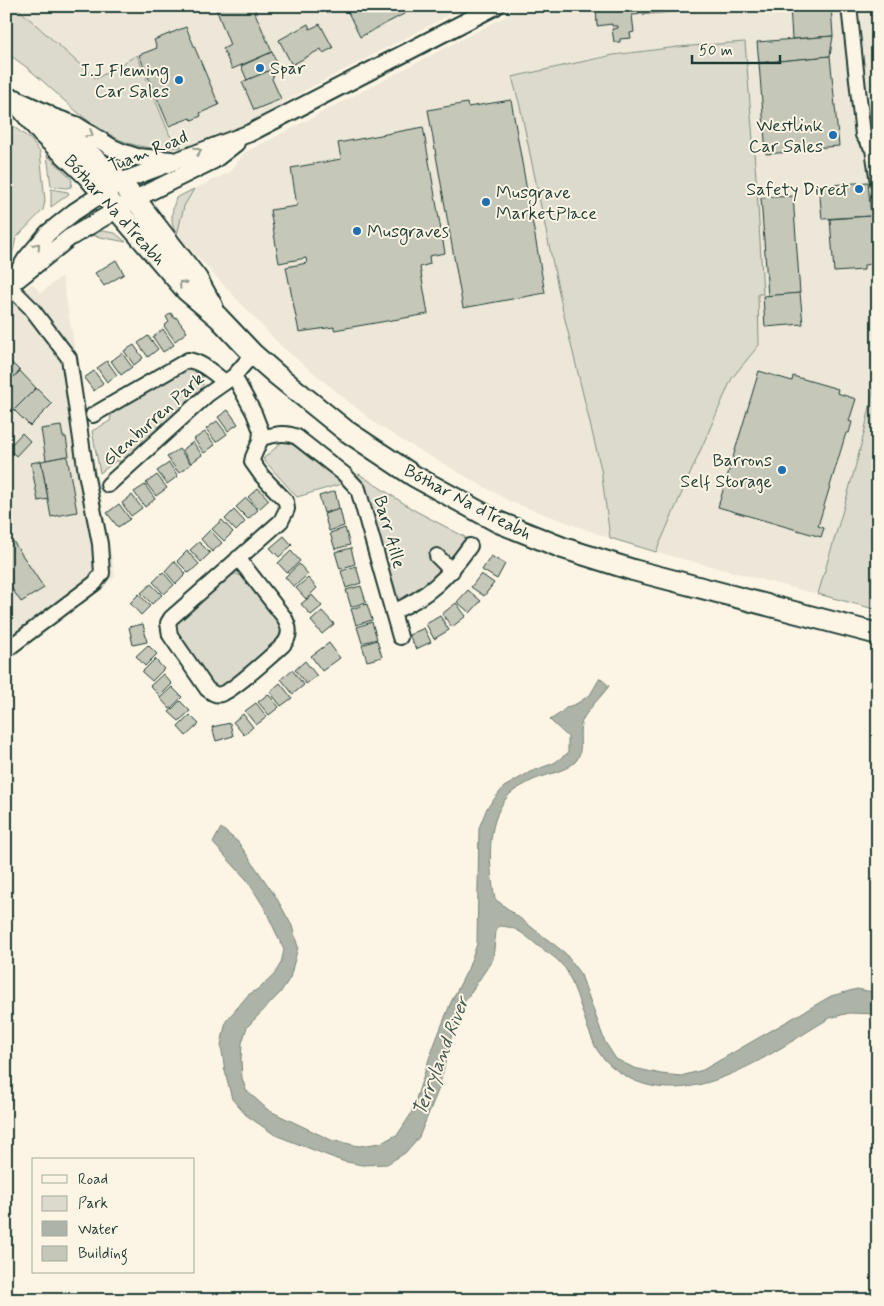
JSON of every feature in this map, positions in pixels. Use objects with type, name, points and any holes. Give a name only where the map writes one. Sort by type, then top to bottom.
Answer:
[{"type":"highway","name":"Bóthar Na dTreabh","points":[[10,97],[46,115],[120,182],[197,279],[218,317]]},
{"type":"highway","name":"Bóthar Na dTreabh","points":[[10,97],[42,133],[102,192],[186,290],[218,317],[253,354],[307,400],[360,441],[442,492],[519,532],[570,551],[632,570],[878,634]]},
{"type":"main road","name":"Tuam Road","points":[[8,287],[26,259],[48,233],[102,192],[120,182],[250,133],[496,6]]},
{"type":"main road","points":[[46,115],[76,126],[122,152],[136,156],[173,161]]},
{"type":"main road","name":"Tuam Road","points":[[8,287],[69,238],[116,209],[214,160],[250,133]]},
{"type":"street","points":[[849,6],[863,135],[873,149],[878,183]]},
{"type":"street","points":[[6,650],[95,583],[102,573],[100,544],[86,473],[69,358],[31,308],[8,287]]},
{"type":"street","name":"Glenburren Park","points":[[108,485],[207,394],[229,379],[253,354]]},
{"type":"street","name":"Glenburren Park","points":[[93,415],[188,360],[194,361],[229,379],[254,414],[261,431],[261,438]]},
{"type":"street","name":"Barr Aille","points":[[261,438],[280,433],[297,437],[344,474],[358,489],[400,637]]},
{"type":"street","points":[[238,558],[289,624],[288,635],[283,645],[231,689],[221,695],[207,689],[172,640],[168,623],[171,618],[238,558],[281,521],[287,509],[286,501],[258,472],[252,462],[252,457],[261,438]]},
{"type":"street","points":[[393,612],[423,597],[434,588],[452,571],[470,546]]},
{"type":"street","points":[[437,556],[452,571]]},
{"type":"shaded area","points":[[15,6],[467,6],[294,96],[251,123],[182,147],[170,136],[137,55],[96,79]]},
{"type":"shaded area","points":[[525,6],[878,6],[878,610],[656,552],[732,378],[759,344],[758,294],[763,293],[745,42],[613,54],[511,77],[520,106],[562,307],[601,469],[609,538],[509,501],[376,424],[281,346],[177,235],[184,206],[194,189],[230,172],[244,153]]},
{"type":"shaded area","points":[[62,276],[115,577],[6,657],[6,311],[32,283],[41,293]]},
{"type":"green space","points":[[6,6],[15,6],[96,79],[137,55],[170,136],[182,147],[151,148],[129,143],[110,135],[74,110],[24,65],[6,53]]},
{"type":"green space","points":[[745,42],[763,294],[758,294],[759,345],[732,378],[656,552],[610,538],[601,469],[562,307],[520,106],[512,77],[613,55],[678,47]]},
{"type":"green space","points":[[6,121],[30,139],[40,152],[45,201],[43,210],[16,238],[11,260],[6,269]]},
{"type":"green space","points":[[47,155],[70,177],[72,181],[71,187],[51,186]]},
{"type":"green space","points":[[51,189],[68,192],[69,194],[51,207]]},
{"type":"green space","points":[[194,189],[184,206],[177,235],[172,222],[172,212],[176,198]]},
{"type":"green space","points":[[102,231],[115,233],[126,242],[90,235]]},
{"type":"green space","points":[[878,363],[878,610],[818,594],[860,451]]},
{"type":"green space","points":[[189,367],[197,371],[202,377],[203,384],[200,393],[125,462],[116,461],[100,473],[92,431],[110,421],[112,411]]},
{"type":"green space","points":[[284,440],[340,481],[341,484],[297,497],[263,459]]},
{"type":"green space","points":[[359,474],[414,510],[465,537],[460,552],[452,559],[448,559],[439,568],[440,574],[409,599],[401,598],[393,592],[355,480]]},
{"type":"green space","points":[[233,574],[244,577],[281,626],[281,631],[279,639],[229,684],[215,688],[176,635],[175,625]]},
{"type":"water","name":"Terryland River","points":[[600,678],[609,686],[583,719],[580,730],[578,759],[570,766],[531,781],[508,796],[495,819],[490,859],[495,899],[565,953],[581,975],[605,1042],[616,1059],[634,1068],[661,1074],[681,1076],[703,1070],[831,996],[857,989],[878,993],[878,1014],[849,1013],[830,1018],[760,1060],[708,1082],[682,1087],[656,1087],[631,1079],[615,1069],[602,1056],[591,1038],[577,995],[566,969],[560,962],[520,932],[505,926],[499,926],[496,931],[493,959],[463,1004],[451,1038],[439,1088],[419,1137],[405,1153],[387,1164],[362,1165],[342,1161],[275,1135],[246,1115],[232,1099],[225,1071],[221,1045],[226,1021],[248,995],[261,987],[274,975],[281,963],[284,950],[264,907],[247,880],[213,843],[221,828],[238,842],[276,897],[292,926],[298,947],[290,978],[280,993],[247,1027],[242,1043],[241,1060],[242,1078],[246,1090],[268,1110],[331,1140],[359,1146],[381,1143],[398,1134],[411,1114],[431,1053],[477,944],[479,828],[487,808],[504,787],[530,772],[554,763],[568,753],[568,737],[550,720],[567,707],[576,704],[590,695]]},
{"type":"building","points":[[215,6],[256,6],[255,13],[272,52],[232,69],[223,49],[230,45]]},
{"type":"building","points":[[345,6],[419,6],[360,37]]},
{"type":"building","points":[[596,6],[674,6],[675,12],[632,15],[634,32],[630,33],[631,38],[620,39],[620,42],[614,42],[612,29],[618,28],[618,26],[612,26],[612,24],[597,26]]},
{"type":"building","points":[[758,6],[787,6],[788,7],[758,10]]},
{"type":"building","points":[[790,6],[831,6],[833,36],[792,39]]},
{"type":"building","points":[[308,24],[310,29],[320,24],[333,48],[323,53],[321,49],[292,65],[279,40]]},
{"type":"building","name":"J.J Fleming Car Sales","points":[[186,27],[219,105],[200,113],[201,116],[192,120],[190,118],[169,126],[139,55],[157,48],[154,40]]},
{"type":"building","points":[[833,36],[830,56],[759,63],[757,42]]},
{"type":"building","name":"Spar","points":[[272,52],[279,69],[275,72],[271,70],[247,80],[241,66]]},
{"type":"building","points":[[830,56],[839,146],[766,154],[759,63]]},
{"type":"building","points":[[271,70],[275,72],[272,79],[281,99],[254,110],[242,82]]},
{"type":"building","name":"Musgrave MarketPlace","points":[[511,100],[545,293],[463,308],[428,110],[467,103],[468,107]]},
{"type":"building","name":"Musgraves","points":[[423,127],[445,253],[429,256],[430,264],[420,267],[428,314],[334,330],[334,327],[299,332],[286,267],[307,263],[306,258],[279,263],[270,210],[297,206],[291,168],[341,159],[338,143]]},
{"type":"building","points":[[868,182],[871,216],[822,219],[819,186]]},
{"type":"building","points":[[793,196],[800,293],[768,296],[761,198]]},
{"type":"building","points":[[871,216],[874,249],[871,250],[872,264],[864,265],[864,270],[834,272],[830,219]]},
{"type":"building","points":[[116,260],[124,274],[104,286],[95,273]]},
{"type":"building","points":[[800,293],[803,324],[765,327],[763,296]]},
{"type":"building","points":[[171,313],[187,332],[175,341],[164,326],[169,322],[166,317]]},
{"type":"building","points":[[163,329],[174,345],[163,352],[153,337]]},
{"type":"building","points":[[148,336],[158,349],[148,357],[138,343]]},
{"type":"building","points":[[134,345],[143,358],[134,365],[124,351]]},
{"type":"building","points":[[122,353],[132,367],[121,375],[111,361]]},
{"type":"building","points":[[6,357],[20,371],[6,384]]},
{"type":"building","points":[[107,361],[117,375],[107,382],[97,368]]},
{"type":"building","points":[[20,371],[36,388],[14,410],[6,402],[6,384]]},
{"type":"building","points":[[94,371],[103,383],[94,391],[84,378]]},
{"type":"building","name":"Barrons Self Storage","points":[[759,371],[792,381],[793,376],[838,389],[837,393],[856,399],[849,421],[852,422],[849,433],[846,433],[818,526],[824,528],[821,537],[718,507]]},
{"type":"building","points":[[36,388],[52,404],[30,426],[14,410]]},
{"type":"building","points":[[228,410],[238,424],[228,431],[218,417]]},
{"type":"building","points":[[217,421],[227,434],[216,442],[206,429]]},
{"type":"building","points":[[61,426],[63,437],[66,437],[69,456],[46,460],[41,429]]},
{"type":"building","points":[[205,432],[215,445],[204,453],[194,439]]},
{"type":"building","points":[[22,433],[30,441],[16,456],[8,448]]},
{"type":"building","points":[[193,442],[202,455],[191,463],[182,450]]},
{"type":"building","points":[[179,449],[191,464],[179,473],[167,457]]},
{"type":"building","points":[[67,456],[77,512],[51,517],[41,461]]},
{"type":"building","points":[[41,461],[48,499],[38,501],[31,463]]},
{"type":"building","points":[[169,463],[178,476],[167,484],[157,471]]},
{"type":"building","points":[[157,475],[167,488],[156,496],[146,483]]},
{"type":"building","points":[[145,485],[155,499],[145,507],[134,492]]},
{"type":"building","points":[[258,488],[269,500],[259,509],[248,497]]},
{"type":"building","points":[[335,491],[339,508],[324,513],[319,496]]},
{"type":"building","points":[[132,495],[142,508],[131,516],[122,503]]},
{"type":"building","points":[[246,498],[258,510],[248,519],[236,507]]},
{"type":"building","points":[[119,504],[130,519],[118,527],[107,513]]},
{"type":"building","points":[[340,509],[344,526],[329,531],[324,514]]},
{"type":"building","points":[[234,510],[245,522],[236,531],[225,519]]},
{"type":"building","points":[[222,520],[233,532],[224,541],[212,529]]},
{"type":"building","points":[[345,528],[350,545],[335,549],[330,533]]},
{"type":"building","points":[[210,530],[222,543],[212,552],[201,539]]},
{"type":"building","points":[[284,536],[292,545],[279,557],[270,548]]},
{"type":"building","points":[[13,541],[44,588],[21,602],[6,580],[6,545]]},
{"type":"building","points":[[199,542],[210,553],[201,562],[190,550]]},
{"type":"building","points":[[351,548],[355,564],[340,569],[335,552]]},
{"type":"building","points":[[187,551],[199,564],[189,573],[177,561]]},
{"type":"building","points":[[291,551],[300,561],[287,573],[278,563]]},
{"type":"building","points":[[491,556],[505,564],[497,579],[482,570]]},
{"type":"building","points":[[174,561],[186,574],[176,584],[165,571]]},
{"type":"building","points":[[299,564],[308,574],[294,587],[285,577]]},
{"type":"building","points":[[356,566],[361,583],[346,588],[341,571]]},
{"type":"building","points":[[163,572],[174,585],[164,594],[153,582]]},
{"type":"building","points":[[481,574],[494,583],[484,596],[471,587]]},
{"type":"building","points":[[308,578],[317,588],[306,599],[296,588]]},
{"type":"building","points":[[151,584],[162,595],[152,604],[141,593]]},
{"type":"building","points":[[361,586],[366,602],[351,607],[346,590]]},
{"type":"building","points":[[468,590],[481,601],[470,613],[457,602]]},
{"type":"building","points":[[139,594],[150,606],[141,615],[130,603]]},
{"type":"building","points":[[312,595],[322,606],[311,615],[301,604]]},
{"type":"building","points":[[456,603],[466,616],[452,627],[442,614]]},
{"type":"building","points":[[367,604],[372,620],[356,625],[351,609]]},
{"type":"building","points":[[322,611],[334,624],[322,634],[311,621]]},
{"type":"building","points":[[440,616],[449,630],[434,639],[426,624]]},
{"type":"building","points":[[372,622],[377,639],[362,643],[357,627]]},
{"type":"building","points":[[143,624],[147,642],[133,645],[129,627]]},
{"type":"building","points":[[424,628],[431,642],[416,649],[409,635]]},
{"type":"building","points":[[377,640],[382,657],[367,661],[362,645]]},
{"type":"building","points":[[329,643],[340,658],[322,671],[311,656]]},
{"type":"building","points":[[148,645],[157,654],[145,666],[136,656]]},
{"type":"building","points":[[155,659],[164,669],[152,681],[142,672]]},
{"type":"building","points":[[305,661],[317,676],[306,684],[295,670]]},
{"type":"building","points":[[292,670],[304,685],[293,694],[281,679]]},
{"type":"building","points":[[163,674],[172,684],[160,696],[150,686]]},
{"type":"building","points":[[280,683],[292,698],[281,706],[270,692]]},
{"type":"building","points":[[172,687],[182,697],[170,709],[160,698]]},
{"type":"building","points":[[268,694],[279,707],[269,715],[258,702]]},
{"type":"building","points":[[180,701],[190,711],[179,721],[169,712]]},
{"type":"building","points":[[256,703],[267,717],[256,725],[245,711]]},
{"type":"building","points":[[243,714],[253,727],[244,735],[233,722]]},
{"type":"building","points":[[190,715],[199,724],[186,736],[178,727]]},
{"type":"building","points":[[230,723],[233,736],[216,741],[212,727]]},
{"type":"place","name":"Spar","points":[[260,68]]},
{"type":"place","name":"J.J Fleming Car Sales","points":[[179,80]]},
{"type":"place","name":"Westlink Car Sales","points":[[833,135]]},
{"type":"place","name":"Safety Direct","points":[[859,189]]},
{"type":"place","name":"Musgrave MarketPlace","points":[[486,202]]},
{"type":"place","name":"Musgraves","points":[[357,231]]},
{"type":"place","name":"Barrons Self Storage","points":[[782,470]]}]
